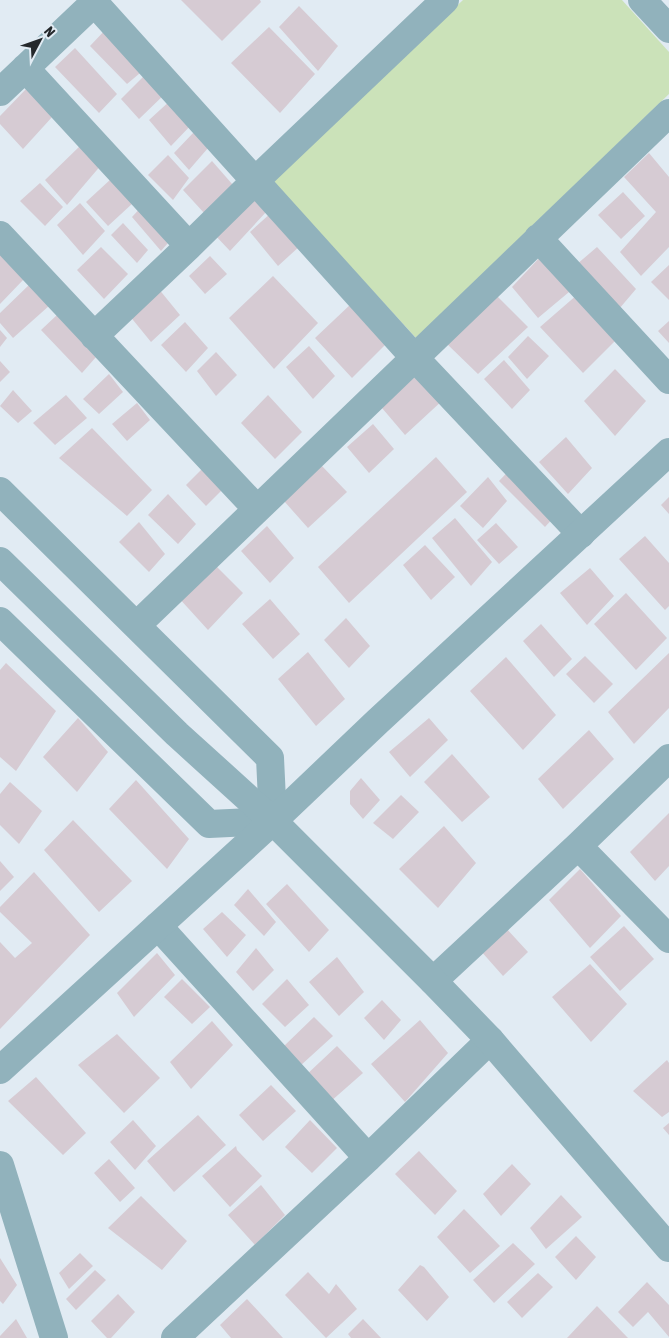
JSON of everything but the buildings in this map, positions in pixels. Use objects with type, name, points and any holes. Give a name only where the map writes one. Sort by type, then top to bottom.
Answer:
[{"type":"street","points":[[94,336],[445,0]]},
{"type":"street","points":[[642,0],[669,29]]},
{"type":"street","points":[[0,92],[94,1],[414,357],[581,534]]},
{"type":"street","points":[[25,68],[189,246]]},
{"type":"street","points":[[137,625],[669,113]]},
{"type":"street","points":[[0,235],[256,509]]},
{"type":"street","points":[[538,238],[669,380]]},
{"type":"street","points":[[0,1070],[273,821],[376,722],[669,452]]},
{"type":"street","points":[[0,491],[270,758],[273,821]]},
{"type":"street","points":[[0,561],[177,734],[273,821],[433,981],[490,1040],[669,1248]]},
{"type":"street","points":[[0,621],[209,824],[273,821]]},
{"type":"street","points":[[433,981],[669,758]]},
{"type":"street","points":[[578,846],[669,939]]},
{"type":"street","points":[[158,926],[368,1158]]},
{"type":"street","points":[[175,1338],[368,1158],[490,1040]]},
{"type":"street","points":[[0,1165],[54,1338]]},
{"type":"green space","points":[[463,0],[622,0],[669,52],[669,94],[416,338],[271,180]]}]
